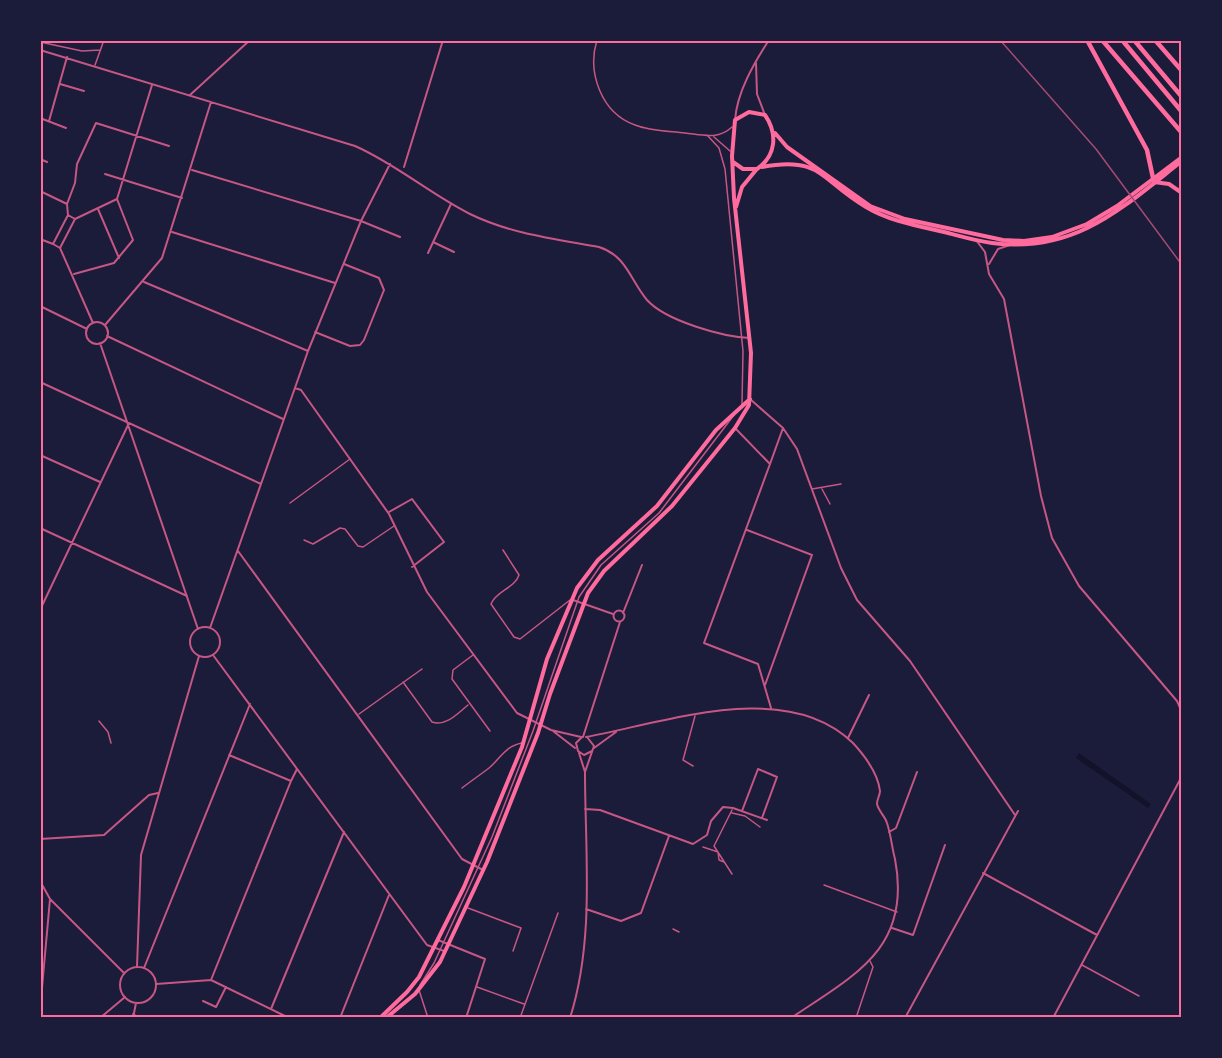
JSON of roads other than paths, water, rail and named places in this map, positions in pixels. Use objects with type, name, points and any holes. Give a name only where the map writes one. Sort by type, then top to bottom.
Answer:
[{"type":"highway","points":[[1087,40],[1147,150],[1152,182]]},
{"type":"highway","points":[[1102,40],[1182,133]]},
{"type":"highway","points":[[1122,40],[1182,112]]},
{"type":"highway","points":[[1134,40],[1182,97]]},
{"type":"highway","points":[[1155,40],[1182,71]]},
{"type":"main road","points":[[380,1017],[407,992],[434,948],[443,942],[465,907],[541,725],[549,693],[583,604],[599,576],[672,507],[735,429],[750,399],[750,338],[732,153],[735,123],[748,111],[765,116],[774,132],[787,147],[870,206],[905,219],[980,237],[1024,241],[1052,237],[1087,224],[1118,207]]},
{"type":"main road","points":[[736,211],[742,187],[770,155],[774,132]]},
{"type":"main road","points":[[733,162],[743,169],[785,163],[804,164],[873,212],[976,240],[1011,245],[1039,244],[1077,235],[1152,182],[1181,158]]},
{"type":"main road","points":[[1152,182],[1169,184],[1182,193]]},
{"type":"main road","points":[[386,1017],[419,990],[442,951],[443,942],[523,743],[547,659],[571,599],[588,571],[657,506],[716,430],[750,399]]},
{"type":"street","points":[[95,66],[104,40]]},
{"type":"street","points":[[190,95],[249,40]]},
{"type":"street","points":[[404,166],[443,40]]},
{"type":"street","points":[[597,40],[594,59],[596,79],[602,95],[617,114],[629,123],[644,128],[714,136],[725,133],[735,123],[736,110],[756,60],[769,40]]},
{"type":"street","points":[[40,42],[82,51],[100,50]]},
{"type":"street","points":[[40,50],[355,146],[390,163],[451,204],[510,231],[607,250],[621,259],[652,304],[702,329],[750,338]]},
{"type":"street","points":[[49,121],[67,57]]},
{"type":"street","points":[[756,60],[757,94],[765,116]]},
{"type":"street","points":[[60,84],[84,91]]},
{"type":"street","points":[[74,274],[99,265],[111,264],[119,258],[133,240],[117,199],[152,85]]},
{"type":"street","points":[[105,325],[144,282],[162,258],[192,170],[211,102]]},
{"type":"street","points":[[40,118],[66,128]]},
{"type":"street","points":[[53,244],[68,215],[67,204],[75,183],[77,164],[96,123],[169,146]]},
{"type":"street","points":[[466,1017],[485,959],[443,942],[480,869],[535,723],[576,601],[601,565],[665,506],[738,410],[744,390],[742,337],[724,157],[707,135]]},
{"type":"street","points":[[714,136],[732,153]]},
{"type":"street","points":[[40,159],[47,162]]},
{"type":"street","points":[[210,628],[315,332],[362,221],[390,163]]},
{"type":"street","points":[[192,170],[362,221],[400,237]]},
{"type":"street","points":[[105,174],[183,198]]},
{"type":"street","points":[[40,191],[67,204]]},
{"type":"street","points":[[60,248],[75,219],[117,199]]},
{"type":"street","points":[[428,253],[451,204]]},
{"type":"street","points":[[98,209],[119,258]]},
{"type":"street","points":[[68,215],[75,219]]},
{"type":"street","points":[[172,232],[335,283]]},
{"type":"street","points":[[40,238],[60,248],[74,274],[93,323]]},
{"type":"street","points":[[976,240],[985,252],[989,274],[1004,299],[1041,496],[1055,545],[1079,586],[1176,701],[1182,712]]},
{"type":"street","points":[[433,242],[454,252]]},
{"type":"street","points":[[988,267],[994,254],[1011,245]]},
{"type":"street","points":[[315,332],[350,346],[360,345],[364,340],[384,286],[380,278],[343,264]]},
{"type":"street","points":[[144,282],[308,351]]},
{"type":"street","points":[[40,306],[87,329]]},
{"type":"street","points":[[93,323],[105,325]]},
{"type":"street","points":[[87,329],[93,323]]},
{"type":"street","points":[[105,325],[107,336]]},
{"type":"street","points":[[87,329],[88,339],[100,343]]},
{"type":"street","points":[[100,343],[107,336]]},
{"type":"street","points":[[107,336],[283,420]]},
{"type":"street","points":[[100,343],[198,629]]},
{"type":"street","points":[[40,382],[261,484],[265,488]]},
{"type":"street","points":[[295,388],[301,390],[388,512],[412,567],[427,592],[519,715],[551,730],[576,748],[579,753],[585,772],[586,909],[581,975],[570,1017]]},
{"type":"street","points":[[750,399],[783,429],[802,459],[841,568],[857,600],[910,661],[1015,815]]},
{"type":"street","points":[[40,610],[129,423]]},
{"type":"street","points":[[735,429],[770,464]]},
{"type":"street","points":[[771,708],[758,664],[706,645],[704,641],[783,429]]},
{"type":"street","points":[[40,455],[100,482]]},
{"type":"street","points":[[290,502],[350,458]]},
{"type":"street","points":[[811,489],[841,484]]},
{"type":"street","points":[[821,488],[830,504]]},
{"type":"street","points":[[388,512],[412,499],[444,542],[412,567]]},
{"type":"street","points":[[304,540],[313,544],[340,528],[345,530],[358,546],[363,547],[395,526]]},
{"type":"street","points":[[40,528],[187,596]]},
{"type":"street","points":[[746,530],[812,555],[765,685]]},
{"type":"street","points":[[503,550],[519,575],[517,580],[496,596],[491,604],[514,637],[520,639],[571,599],[613,614]]},
{"type":"street","points":[[238,551],[462,859],[480,869]]},
{"type":"street","points":[[583,737],[620,622],[624,618],[623,613],[642,565]]},
{"type":"street","points":[[613,614],[619,610],[623,613]]},
{"type":"street","points":[[613,614],[615,621],[620,622]]},
{"type":"street","points":[[210,628],[218,634],[221,643],[213,656],[199,656],[193,651],[190,643],[192,635],[198,629],[210,628]]},
{"type":"street","points":[[474,655],[451,675],[490,732]]},
{"type":"street","points":[[137,967],[141,855],[199,656]]},
{"type":"street","points":[[213,656],[427,945],[442,951]]},
{"type":"street","points":[[358,715],[422,669]]},
{"type":"street","points":[[403,682],[432,722],[437,724],[444,723],[470,704]]},
{"type":"street","points":[[848,738],[869,695]]},
{"type":"street","points":[[144,968],[250,704]]},
{"type":"street","points":[[576,748],[576,743],[583,737],[739,709],[771,708],[808,714],[839,731],[861,753],[880,790],[877,804],[889,832],[899,885],[897,912],[892,928],[870,961],[791,1017]]},
{"type":"street","points":[[693,766],[683,760],[695,716]]},
{"type":"street","points":[[99,722],[108,732],[111,743]]},
{"type":"street","points":[[551,730],[592,740],[592,750],[585,772]]},
{"type":"street","points":[[579,753],[587,754],[619,731]]},
{"type":"street","points":[[462,788],[491,766],[500,754],[514,745],[523,743]]},
{"type":"street","points":[[228,755],[291,781]]},
{"type":"street","points":[[211,981],[291,781],[298,769]]},
{"type":"street","points":[[742,811],[758,769],[777,777],[762,818]]},
{"type":"street","points":[[889,832],[896,828],[917,772]]},
{"type":"street","points":[[1053,1017],[1182,776]]},
{"type":"street","points":[[40,839],[104,835],[149,795],[158,793]]},
{"type":"street","points":[[585,809],[600,810],[693,844],[707,835],[711,821],[723,807],[733,808],[767,820]]},
{"type":"street","points":[[732,874],[714,846],[733,808]]},
{"type":"street","points":[[905,1017],[1018,811]]},
{"type":"street","points":[[731,813],[745,816],[760,827]]},
{"type":"street","points":[[272,1009],[344,832]]},
{"type":"street","points":[[586,909],[621,921],[641,913],[669,836]]},
{"type":"street","points":[[892,928],[913,935],[945,845]]},
{"type":"street","points":[[703,847],[718,852]]},
{"type":"street","points":[[983,873],[1097,935]]},
{"type":"street","points":[[40,881],[50,900],[124,973]]},
{"type":"street","points":[[824,885],[897,912]]},
{"type":"street","points":[[340,1017],[389,894]]},
{"type":"street","points":[[40,1010],[50,900]]},
{"type":"street","points":[[465,907],[521,928],[513,951]]},
{"type":"street","points":[[520,1017],[558,913]]},
{"type":"street","points":[[673,929],[679,932]]},
{"type":"street","points":[[856,1017],[873,967],[870,961]]},
{"type":"street","points":[[1081,964],[1139,996]]},
{"type":"street","points":[[137,967],[144,968],[153,976],[156,984],[150,998],[136,1003],[124,997],[120,985],[124,973],[137,967]]},
{"type":"street","points":[[156,984],[211,981],[289,1017]]},
{"type":"street","points":[[203,1001],[216,1007],[226,987]]},
{"type":"street","points":[[477,987],[524,1004]]},
{"type":"street","points":[[419,990],[428,1017]]},
{"type":"street","points":[[100,1017],[124,997]]},
{"type":"street","points":[[136,1003],[133,1016],[140,1017]]},
{"type":"railway","points":[[1000,40],[1096,149],[1182,265]]}]
